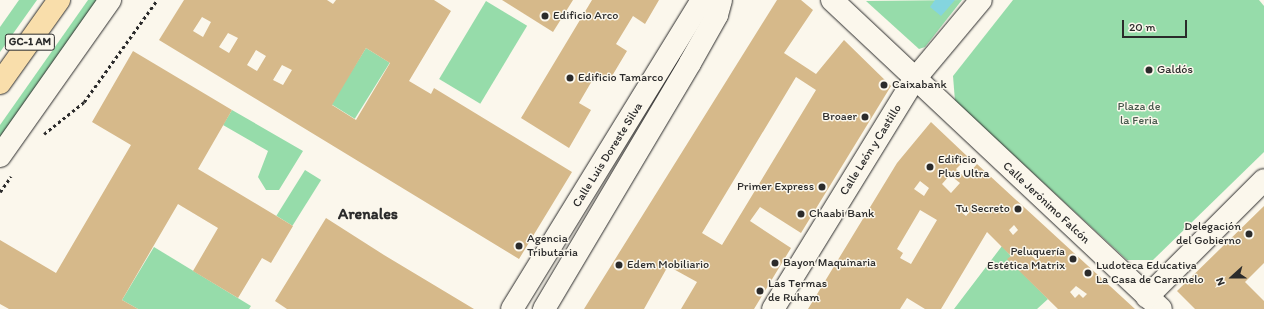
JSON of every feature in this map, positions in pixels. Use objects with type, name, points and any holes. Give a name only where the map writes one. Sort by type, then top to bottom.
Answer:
[{"type":"highway","name":"GC-1 AM","points":[[0,83],[59,0]]},
{"type":"street","points":[[0,156],[110,0]]},
{"type":"street","name":"Calle Luis Doreste Silva","points":[[512,309],[702,0]]},
{"type":"street","name":"Calle Luis Doreste Silva","points":[[544,309],[694,56],[717,15],[721,0]]},
{"type":"street","points":[[832,0],[914,80]]},
{"type":"street","name":"Calle León y Castillo","points":[[773,309],[914,80],[981,0]]},
{"type":"street","name":"Calle Jerónimo Falcón","points":[[914,80],[1154,303]]},
{"type":"street","points":[[1154,303],[1264,180]]},
{"type":"path","points":[[38,139],[84,102],[157,0]]},
{"type":"path","points":[[0,192],[12,174]]},
{"type":"green space","points":[[19,0],[37,0],[0,52],[0,27]]},
{"type":"green space","points":[[88,0],[100,0],[0,141],[0,125]]},
{"type":"green space","points":[[962,0],[925,47],[919,49],[866,1]]},
{"type":"green space","name":"Plaza de la Feria","points":[[1013,0],[1259,0],[1264,6],[1264,152],[1153,260],[1127,260],[955,101],[953,76]]},
{"type":"green space","points":[[486,1],[527,26],[480,104],[439,79]]},
{"type":"green space","points":[[366,48],[390,63],[355,119],[331,104]]},
{"type":"green space","points":[[232,110],[303,151],[279,190],[266,190],[258,177],[268,151],[223,125]]},
{"type":"green space","points":[[305,170],[321,180],[292,226],[276,216]]},
{"type":"green space","points":[[1002,246],[1011,256],[1008,259],[1048,299],[1037,309],[954,309]]},
{"type":"green space","points":[[154,247],[251,306],[249,309],[138,309],[122,300]]},
{"type":"water","points":[[935,0],[955,0],[941,16],[930,7]]},
{"type":"building","points":[[184,0],[327,0],[333,4],[336,0],[434,0],[451,11],[409,81],[431,94],[434,88],[572,172],[519,259],[159,40]],"holes":[[[202,17],[211,22],[203,37],[193,31]],[[228,33],[238,38],[229,53],[219,47]],[[366,48],[390,63],[356,120],[332,105]],[[256,50],[266,56],[257,71],[247,65]],[[282,65],[292,70],[283,85],[273,80]]]},
{"type":"building","name":"Edificio Arco","points":[[502,0],[573,0],[553,32]]},
{"type":"building","name":"Edificio Tamarco","points":[[592,0],[659,0],[645,24],[633,16],[616,44],[627,51],[609,81],[596,74],[579,103],[591,110],[569,148],[521,118]]},
{"type":"building","points":[[777,0],[801,0],[813,10],[784,53],[816,74],[844,40],[891,86],[801,233],[760,207],[750,221],[791,248],[754,309],[681,309],[697,282],[668,266],[644,309],[584,309]],"holes":[[[796,77],[816,90],[722,245],[702,233]]]},
{"type":"building","points":[[133,51],[232,110],[198,169],[293,226],[271,263],[262,258],[238,298],[193,271],[218,228],[178,204],[122,300],[138,309],[9,309],[0,304],[0,240],[56,273],[131,145],[92,122]]},
{"type":"building","points":[[931,122],[968,157],[956,169],[965,178],[977,164],[1135,309],[1058,309],[1007,259],[1011,256],[987,232],[941,309],[925,309],[907,298],[900,309],[808,309],[897,163]],"holes":[[[950,175],[960,183],[951,193],[942,184]],[[920,181],[929,188],[924,196],[914,189]],[[966,206],[970,211],[966,216],[961,212]],[[920,210],[937,220],[911,264],[900,258],[903,253],[897,249]],[[1014,225],[1018,230],[1013,235],[1009,230]],[[1036,250],[1041,255],[1036,260],[1031,255]],[[1076,286],[1087,294],[1083,298],[1079,294],[1075,298],[1070,292]]]},
{"type":"building","name":"Delegación del Gobierno","points":[[1264,206],[1264,263],[1245,282],[1264,301],[1264,309],[1195,309],[1177,291]]},
{"type":"building","points":[[326,218],[474,309],[287,309],[275,301]]},
{"type":"place","name":"Edificio Arco","points":[[545,16]]},
{"type":"place","name":"Galdós","points":[[1149,70]]},
{"type":"place","name":"Edificio Tamarco","points":[[570,78]]},
{"type":"place","name":"Caixabank","points":[[884,85]]},
{"type":"place","name":"Broaer","points":[[865,117]]},
{"type":"place","name":"Edificio Plus Ultra","points":[[930,167]]},
{"type":"place","name":"Primer Express","points":[[822,187]]},
{"type":"place","name":"Tu Secreto","points":[[1018,209]]},
{"type":"place","name":"Chaabi Bank","points":[[801,214]]},
{"type":"place","name":"Delegación del Gobierno","points":[[1249,234]]},
{"type":"place","name":"Agencia Tributaria","points":[[519,246]]},
{"type":"place","name":"Peluquería Estética Matrix","points":[[1073,259]]},
{"type":"place","name":"Bayon Maquinaria","points":[[775,263]]},
{"type":"place","name":"Edem Mobiliario","points":[[619,265]]},
{"type":"place","name":"Ludoteca Educativa La Casa de Caramelo","points":[[1088,273]]},
{"type":"place","name":"Las Termas de Ruham","points":[[760,291]]},
{"type":"district","name":"Arenales","points":[[368,214]]}]
